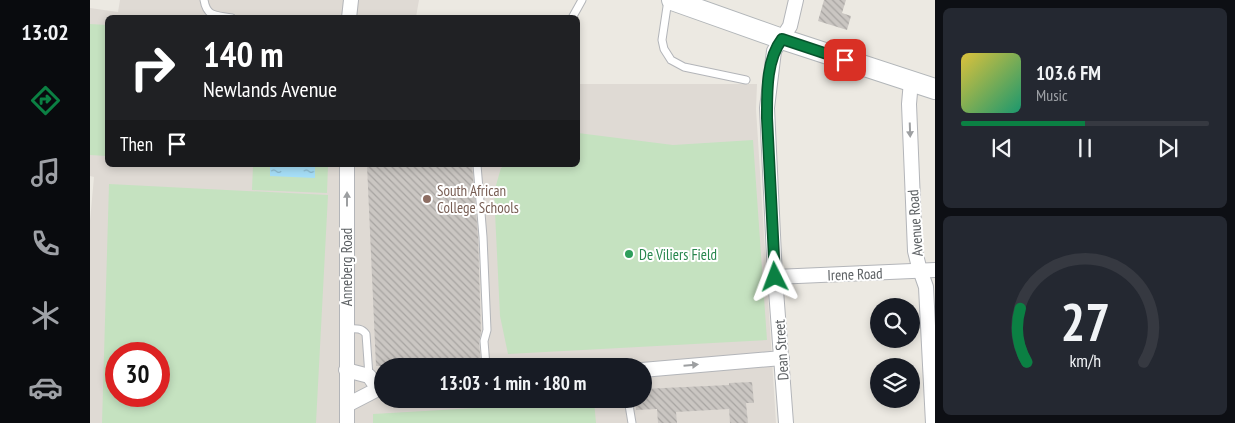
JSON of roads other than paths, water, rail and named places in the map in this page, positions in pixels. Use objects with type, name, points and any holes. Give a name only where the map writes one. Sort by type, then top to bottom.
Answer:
[{"type":"main road","points":[[672,0],[782,39],[935,89]]},
{"type":"street","points":[[349,15],[351,0]]},
{"type":"street","name":"Dean Street","points":[[786,423],[775,277],[767,97],[773,56],[790,26],[796,0]]},
{"type":"street","name":"Avenue Road","points":[[910,81],[909,104],[915,251],[926,287],[933,423]]},
{"type":"street","name":"Anneberg Road","points":[[347,167],[347,423]]},
{"type":"street","name":"Irene Road","points":[[775,277],[935,270]]},
{"type":"street","points":[[652,369],[782,358]]},
{"type":"street","points":[[346,370],[369,376],[374,382]]},
{"type":"street","points":[[347,405],[374,392]]},
{"type":"lane","points":[[204,0],[206,8],[211,14],[216,15]]},
{"type":"lane","points":[[574,15],[582,0]]},
{"type":"lane","points":[[668,0],[662,40],[664,49],[671,60],[684,67],[746,80]]},
{"type":"lane","points":[[477,167],[488,330],[484,341],[485,358]]},
{"type":"lane","points":[[346,329],[359,329],[363,330],[366,334],[369,376]]},
{"type":"lane","points":[[630,408],[632,423]]},
{"type":"water","points":[[270,167],[315,167],[315,178],[270,176]]},
{"type":"place","name":"South African College Schools","points":[[427,199]]},
{"type":"place","name":"De Viliers Field","points":[[629,254]]}]
